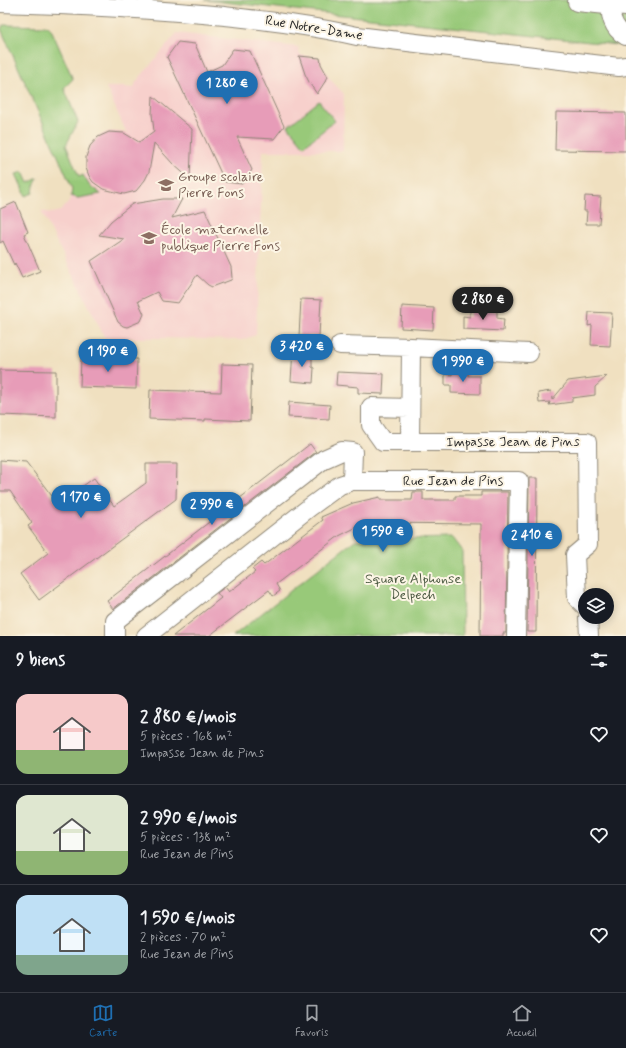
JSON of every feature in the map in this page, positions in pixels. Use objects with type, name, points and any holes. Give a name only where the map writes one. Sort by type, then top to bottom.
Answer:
[{"type":"street","points":[[577,2],[616,4],[610,14],[617,28],[626,36]]},
{"type":"street","name":"Rue Notre-Dame","points":[[0,3],[173,11],[325,28],[357,36],[611,66],[626,66]]},
{"type":"street","points":[[340,344],[530,353]]},
{"type":"street","points":[[410,442],[411,347]]},
{"type":"street","points":[[115,636],[115,621],[324,459],[342,451],[353,452],[378,435],[371,425],[370,408],[410,408]]},
{"type":"street","name":"Impasse Jean de Pins","points":[[378,435],[383,442],[587,442],[588,544],[575,555],[578,599]]},
{"type":"street","points":[[352,481],[353,452]]},
{"type":"street","name":"Rue Jean de Pins","points":[[146,636],[340,485],[352,481],[519,481],[516,636]]},
{"type":"street","points":[[588,624],[589,636]]},
{"type":"shaded area","name":"Groupe scolaire Pierre Fons","points":[[177,33],[298,47],[301,56],[320,58],[321,64],[328,77],[344,94],[343,151],[263,151],[256,335],[242,340],[105,338],[41,211],[52,213],[60,211],[69,202],[72,189],[69,181],[88,173],[86,161],[87,153],[95,140],[109,132],[127,134],[106,87],[134,88],[136,82]]},
{"type":"green space","points":[[205,0],[626,0],[626,46]]},
{"type":"green space","points":[[3,25],[48,26],[51,29],[73,79],[64,88],[78,122],[66,145],[79,177],[83,175],[89,185],[101,194],[78,198],[71,196],[72,189],[69,181],[1,29]]},
{"type":"green space","points":[[319,101],[335,121],[304,146],[288,126]]},
{"type":"green space","points":[[23,172],[28,183],[38,178],[34,186],[33,193],[26,196],[16,174]]},
{"type":"green space","name":"Square Alphonse Delpech","points":[[452,538],[462,551],[463,636],[233,636],[355,540]]},
{"type":"building","points":[[178,42],[195,44],[207,72],[222,65],[233,49],[250,51],[284,126],[274,139],[237,137],[252,170],[242,184],[225,182],[167,57]]},
{"type":"building","points":[[299,56],[320,58],[321,64],[328,77],[317,94],[305,74]]},
{"type":"building","points":[[153,96],[192,129],[190,179],[173,164],[154,143],[149,172],[145,180],[136,191],[124,194],[103,189],[93,182],[86,168],[86,157],[90,146],[98,137],[109,132],[124,133],[139,142],[154,131],[152,114]]},
{"type":"building","points":[[556,112],[626,113],[626,151],[555,150]]},
{"type":"building","points":[[585,196],[601,197],[599,224],[586,224],[587,211],[584,211]]},
{"type":"building","points":[[163,199],[182,199],[172,218],[205,210],[231,267],[232,278],[231,280],[212,287],[197,275],[178,303],[162,301],[157,292],[138,301],[144,314],[141,321],[127,327],[123,326],[118,322],[91,261],[124,239],[99,235],[111,221],[132,204]]},
{"type":"building","points":[[16,202],[28,232],[24,234],[40,271],[22,278],[3,241],[0,243],[0,209]]},
{"type":"building","points":[[301,299],[321,300],[319,336],[299,336]]},
{"type":"building","points":[[402,306],[434,308],[433,330],[401,328]]},
{"type":"building","points":[[470,309],[497,311],[497,318],[504,319],[503,331],[463,329],[463,316],[470,317]]},
{"type":"building","points":[[589,312],[612,313],[610,346],[591,345],[592,325],[588,326]]},
{"type":"building","points":[[293,350],[307,351],[307,358],[312,358],[312,367],[314,368],[313,383],[291,381]]},
{"type":"building","points":[[81,357],[137,359],[136,389],[80,387]]},
{"type":"building","points":[[222,364],[252,365],[250,421],[149,419],[150,390],[221,392]]},
{"type":"building","points":[[0,370],[56,371],[56,417],[0,415]]},
{"type":"building","points":[[452,370],[468,370],[468,376],[480,376],[480,394],[451,393],[451,385],[445,385],[445,374],[452,375]]},
{"type":"building","points":[[337,372],[384,374],[383,394],[358,393],[358,387],[336,385]]},
{"type":"building","points":[[607,376],[595,387],[595,395],[572,398],[572,402],[549,405],[550,402],[539,403],[538,393],[551,391],[552,400],[568,381]]},
{"type":"building","points":[[289,402],[330,405],[329,419],[288,417]]},
{"type":"building","points":[[310,444],[316,452],[113,609],[107,601]]},
{"type":"building","points":[[0,460],[26,462],[58,504],[94,478],[114,506],[146,483],[146,464],[177,464],[176,499],[39,600],[20,574],[48,553],[28,526],[32,523],[10,491],[0,491]]},
{"type":"building","points":[[529,478],[537,478],[536,632],[527,632]]},
{"type":"building","points":[[413,492],[423,492],[423,500],[455,500],[455,496],[481,496],[481,492],[508,492],[506,633],[503,633],[503,636],[480,636],[481,524],[378,523],[359,526],[339,536],[276,584],[280,591],[273,596],[269,590],[209,636],[173,636],[221,598],[217,593],[225,587],[229,592],[255,572],[252,569],[261,562],[264,565],[323,520],[321,517],[353,503],[380,497],[380,500],[412,500]]},
{"type":"place","name":"Groupe scolaire Pierre Fons","points":[[166,185]]},
{"type":"place","name":"École maternelle publique Pierre Fons","points":[[149,238]]}]
